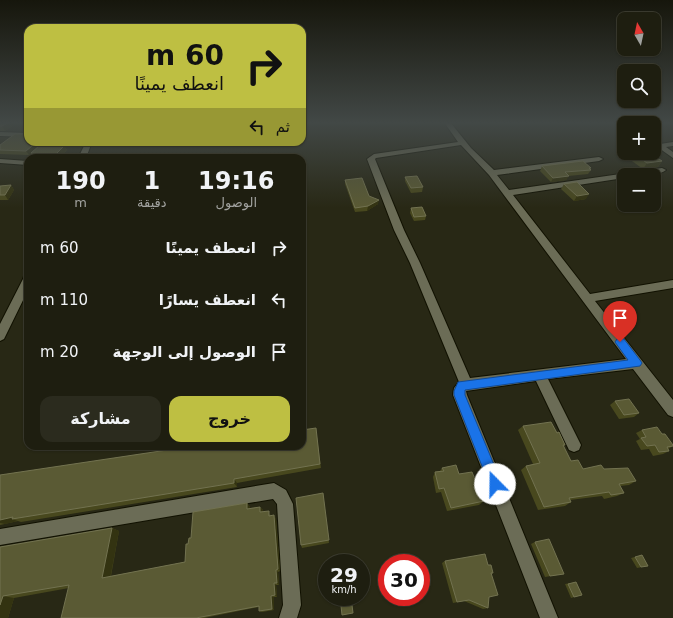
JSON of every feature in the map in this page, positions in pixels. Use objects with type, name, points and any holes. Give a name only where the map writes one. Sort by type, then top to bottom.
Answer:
[{"type":"street","points":[[409,151],[374,156],[371,159],[399,230],[415,263],[466,384]]},
{"type":"street","points":[[469,151],[492,173],[673,411]]},
{"type":"street","points":[[492,173],[599,159]]},
{"type":"street","points":[[0,161],[24,163]]},
{"type":"street","points":[[507,193],[617,177]]},
{"type":"street","points":[[587,298],[673,284]]},
{"type":"street","points":[[0,336],[3,323],[24,286]]},
{"type":"street","points":[[549,618],[460,395],[460,388],[466,384],[637,363]]},
{"type":"street","points":[[539,375],[574,445]]},
{"type":"street","points":[[0,537],[274,491],[281,495],[285,504],[292,605],[288,618]]},
{"type":"building","points":[[33,151],[59,151],[56,154],[31,153]]},
{"type":"building","points":[[643,160],[662,161],[647,163]]},
{"type":"building","points":[[583,161],[591,168],[589,168],[591,170],[565,172],[569,176],[553,178],[542,166]]},
{"type":"building","points":[[417,176],[423,187],[411,188],[405,177]]},
{"type":"building","points":[[362,178],[369,196],[379,200],[368,206],[355,208],[345,180]]},
{"type":"building","points":[[577,182],[589,194],[577,196],[564,184]]},
{"type":"building","points":[[11,185],[5,195],[0,195],[0,186]]},
{"type":"building","points":[[422,207],[426,216],[414,217],[411,208]]},
{"type":"building","points":[[629,399],[639,413],[624,415],[615,401]]},
{"type":"building","points":[[551,422],[557,433],[559,432],[565,445],[563,445],[571,461],[578,460],[583,469],[601,465],[604,469],[628,468],[636,481],[619,484],[624,493],[611,495],[609,492],[569,498],[571,502],[544,507],[526,466],[540,463],[523,426]]},
{"type":"building","points":[[657,427],[662,434],[665,434],[673,445],[667,447],[669,451],[659,452],[655,445],[647,446],[641,438],[646,437],[642,430]]},
{"type":"building","points":[[316,428],[320,464],[234,479],[234,483],[0,520],[0,475],[167,450],[306,450],[306,429]]},
{"type":"building","points":[[456,465],[459,474],[472,472],[484,501],[451,508],[444,488],[439,489],[435,472],[444,471],[442,468]]},
{"type":"building","points":[[323,493],[329,540],[301,545],[296,498]]},
{"type":"building","points":[[247,503],[247,509],[260,507],[260,512],[269,511],[269,516],[274,515],[278,569],[276,570],[277,583],[274,583],[275,595],[271,596],[272,609],[259,611],[259,606],[196,618],[61,618],[69,585],[3,596],[0,605],[0,547],[112,528],[102,578],[185,562],[186,544],[188,544],[189,538],[191,538],[193,512]]},
{"type":"building","points":[[549,539],[564,574],[550,576],[535,542]]},
{"type":"building","points":[[485,554],[488,565],[491,565],[493,573],[491,573],[498,595],[489,597],[488,608],[469,600],[457,602],[445,561]]},
{"type":"building","points":[[642,555],[648,566],[641,567],[635,557]]},
{"type":"building","points":[[576,582],[582,595],[574,597],[568,584]]},
{"type":"building","points":[[341,606],[352,606],[353,613],[342,615]]},
{"type":"route","points":[[495,484],[460,395],[459,391],[462,385],[637,363],[620,342]]}]
